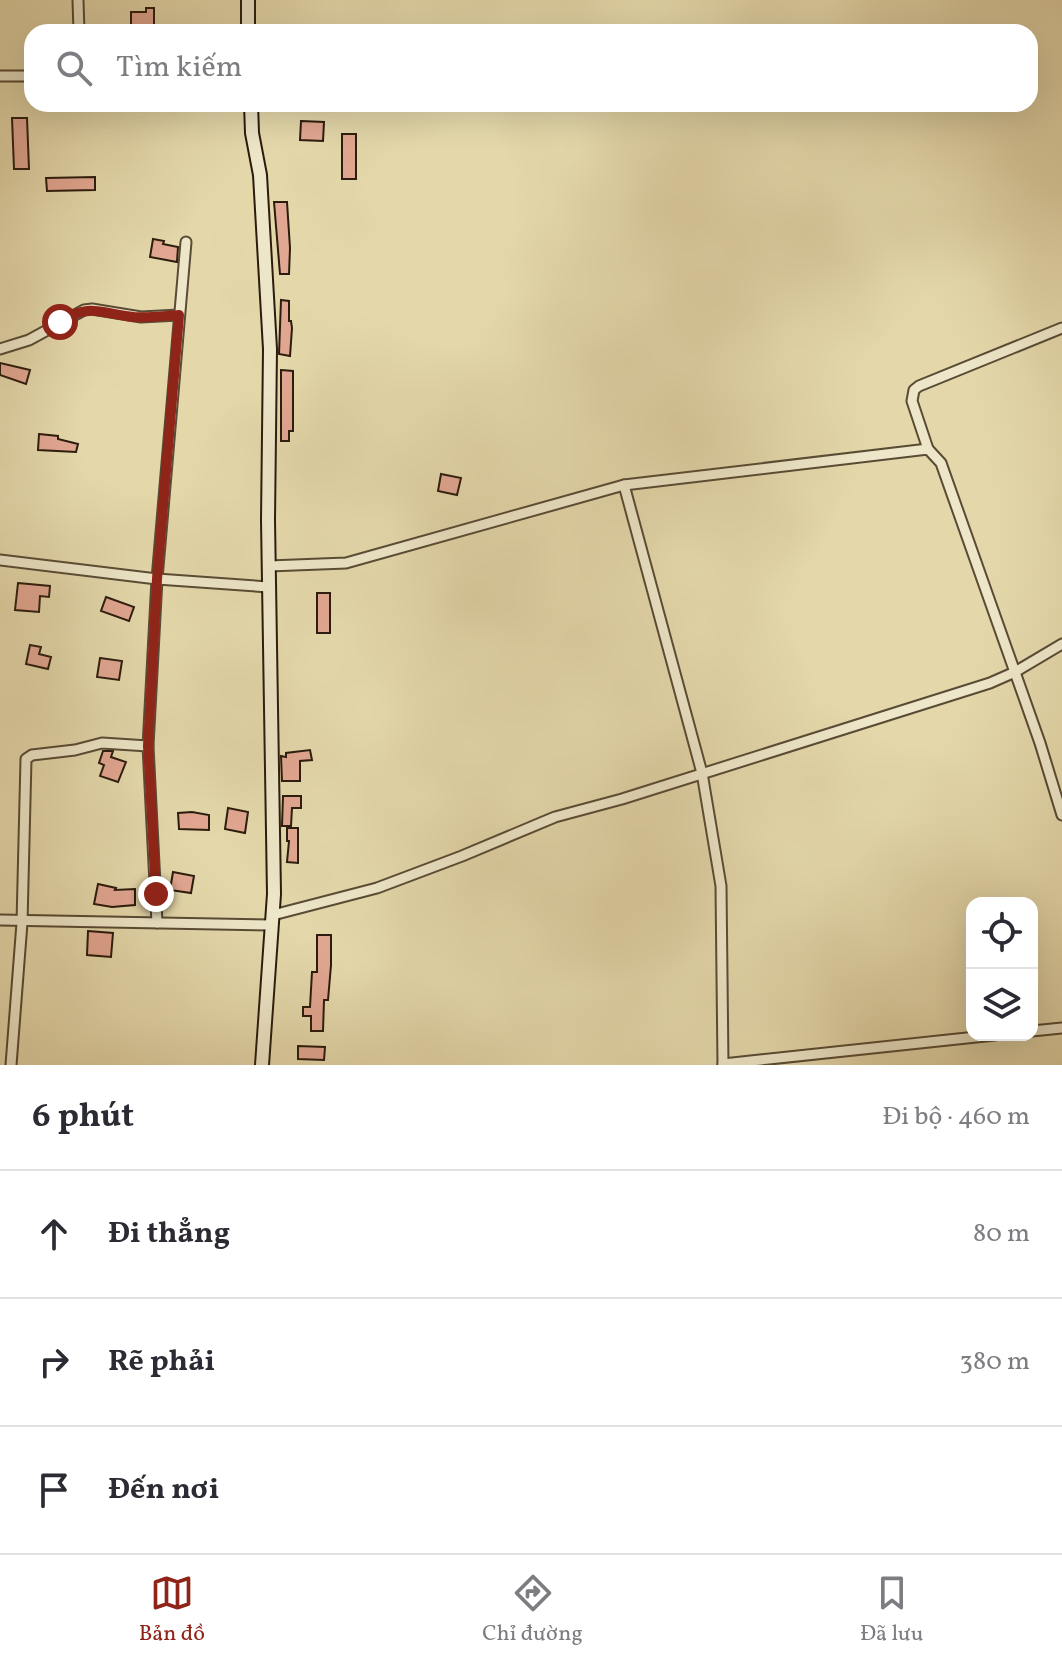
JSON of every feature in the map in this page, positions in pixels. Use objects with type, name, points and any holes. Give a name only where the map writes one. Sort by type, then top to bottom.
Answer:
[{"type":"main road","points":[[248,0],[248,24]]},
{"type":"main road","points":[[251,112],[260,175],[270,349],[272,920],[262,1065]]},
{"type":"street","points":[[78,0],[79,24]]},
{"type":"street","points":[[0,76],[24,76]]},
{"type":"street","points":[[157,923],[148,746],[157,579],[186,242]]},
{"type":"street","points":[[0,349],[29,340],[84,310],[141,317],[179,315]]},
{"type":"street","points":[[1062,328],[919,386],[914,390],[912,401],[928,449],[941,463],[1062,815]]},
{"type":"street","points":[[269,566],[346,563],[624,485],[928,449]]},
{"type":"street","points":[[624,485],[702,773],[721,886],[723,1064],[966,1038]]},
{"type":"street","points":[[0,560],[157,579],[269,587]]},
{"type":"street","points":[[0,920],[22,923],[157,923],[272,920],[377,888],[555,817],[622,799],[979,686],[1015,672],[1062,644]]},
{"type":"street","points":[[11,1065],[22,923],[26,759],[32,755],[102,743],[148,746]]},
{"type":"street","points":[[1038,1030],[1062,1028]]},
{"type":"building","points":[[146,8],[154,8],[154,24],[131,24],[131,12],[146,12]]},
{"type":"building","points":[[12,118],[27,118],[29,169],[14,169]]},
{"type":"building","points":[[301,121],[324,122],[323,141],[300,140]]},
{"type":"building","points":[[342,134],[356,134],[356,179],[342,179]]},
{"type":"building","points":[[95,177],[95,190],[47,191],[46,178]]},
{"type":"building","points":[[274,202],[287,202],[289,274],[280,274]]},
{"type":"building","points":[[153,239],[178,247],[177,262],[150,257]]},
{"type":"building","points":[[281,300],[289,301],[292,328],[290,356],[279,354]]},
{"type":"building","points":[[0,363],[30,370],[26,384],[0,375]]},
{"type":"building","points":[[281,370],[293,371],[293,431],[289,431],[289,441],[281,441]]},
{"type":"building","points":[[39,434],[58,436],[58,439],[78,444],[76,452],[38,450]]},
{"type":"building","points":[[441,474],[461,478],[457,495],[438,491]]},
{"type":"building","points":[[18,583],[50,586],[49,597],[40,596],[39,612],[15,610]]},
{"type":"building","points":[[317,593],[330,593],[330,633],[317,633]]},
{"type":"building","points":[[106,597],[134,607],[129,621],[101,611]]},
{"type":"building","points":[[30,645],[41,647],[39,654],[51,657],[48,669],[26,664]]},
{"type":"building","points":[[100,658],[122,661],[119,680],[97,677]]},
{"type":"building","points":[[310,750],[312,760],[300,761],[300,781],[282,781],[281,756]]},
{"type":"building","points":[[103,751],[113,751],[111,757],[126,762],[118,782],[100,776],[104,765],[99,763]]},
{"type":"building","points":[[283,796],[301,796],[301,808],[292,808],[291,826],[282,826]]},
{"type":"building","points":[[228,808],[248,812],[245,833],[225,829]]},
{"type":"building","points":[[178,813],[209,815],[209,830],[179,829]]},
{"type":"building","points":[[287,828],[298,828],[298,863],[287,862]]},
{"type":"building","points":[[173,872],[194,876],[191,893],[170,890]]},
{"type":"building","points":[[98,884],[115,890],[135,889],[135,905],[112,907],[94,904]]},
{"type":"building","points":[[88,931],[113,933],[111,957],[87,955]]},
{"type":"building","points":[[317,935],[331,935],[331,965],[328,1000],[324,1000],[323,1031],[311,1031],[311,1016],[303,1016],[303,1007],[310,1007],[312,972],[317,972]]},
{"type":"building","points":[[298,1046],[325,1047],[324,1060],[298,1059]]},
{"type":"route","points":[[60,322],[74,313],[92,309],[141,317],[179,315],[157,579],[148,746],[156,894]]}]
